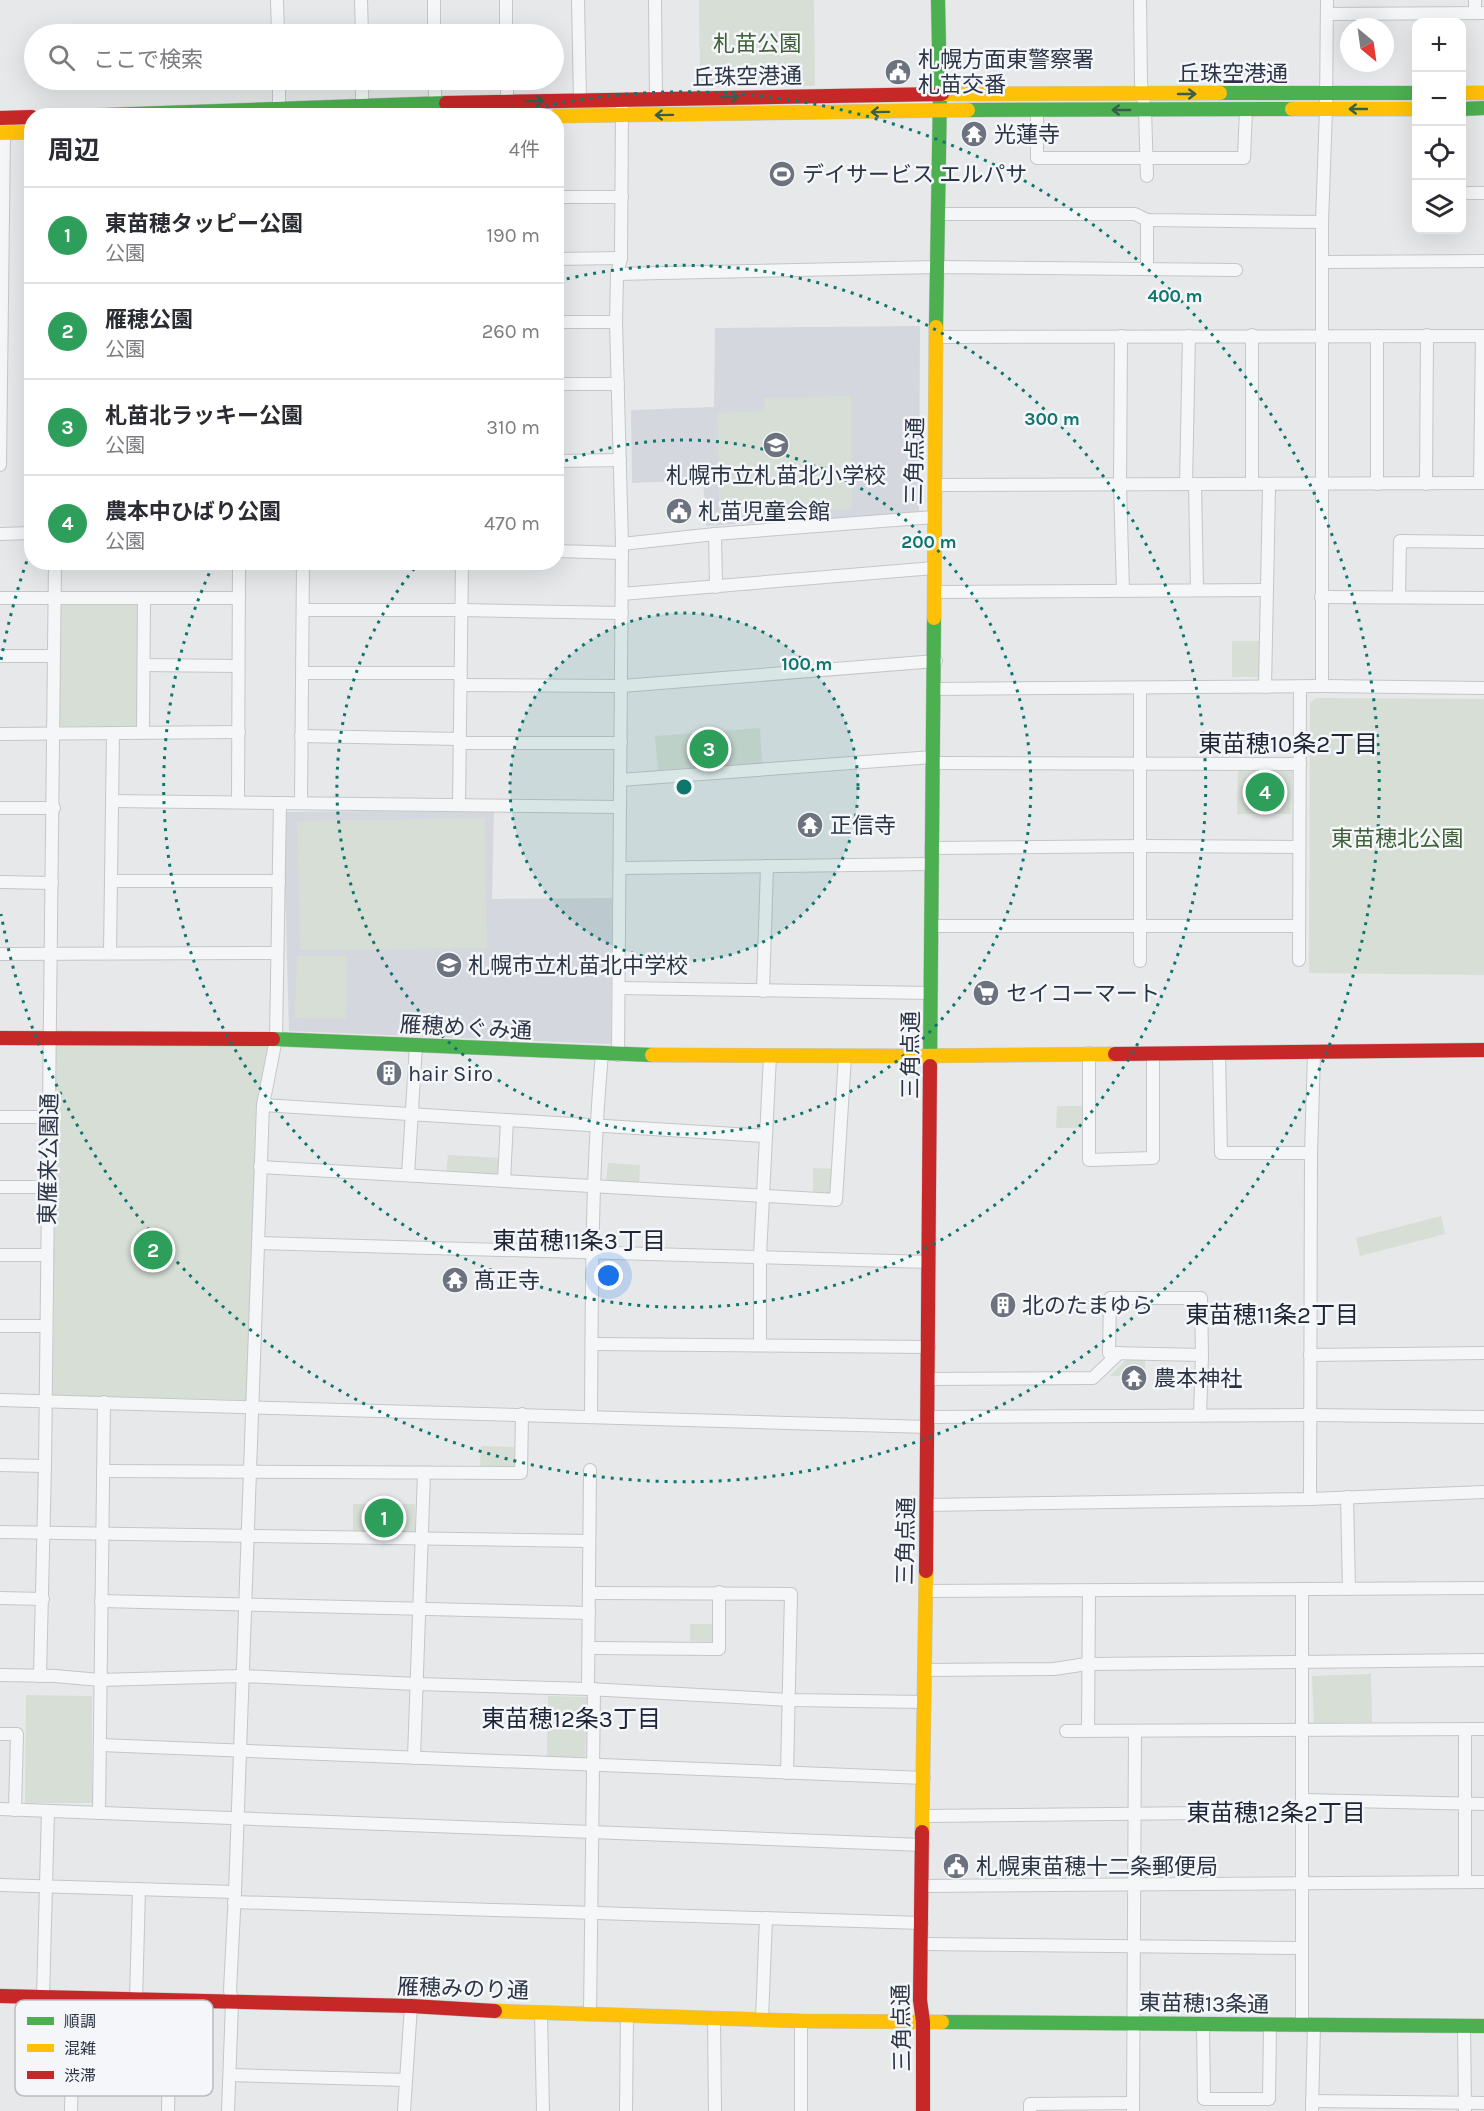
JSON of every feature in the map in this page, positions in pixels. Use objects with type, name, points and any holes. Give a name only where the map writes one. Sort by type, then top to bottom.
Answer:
[{"type":"street","points":[[277,0],[278,24]]},
{"type":"street","points":[[361,0],[362,24]]},
{"type":"street","points":[[434,0],[434,24]]},
{"type":"street","points":[[506,0],[506,24]]},
{"type":"street","points":[[578,0],[580,101]]},
{"type":"street","points":[[656,0],[657,99]]},
{"type":"street","name":"三角点通","points":[[923,2111],[924,2022],[920,2001],[928,1422],[931,848],[936,661],[934,517],[940,94],[938,0]]},
{"type":"street","points":[[1140,0],[1141,83],[1145,110],[1147,176]]},
{"type":"street","points":[[1322,686],[1324,262],[1322,222],[1327,0]]},
{"type":"street","points":[[1327,14],[1478,9]]},
{"type":"street","points":[[279,90],[279,108]]},
{"type":"street","points":[[362,90],[362,105]]},
{"type":"street","points":[[435,90],[435,105]]},
{"type":"street","points":[[507,90],[507,102]]},
{"type":"street","name":"丘珠空港通","points":[[326,108],[362,105],[940,94],[1412,93]]},
{"type":"street","points":[[1466,93],[1484,93]]},
{"type":"street","points":[[618,1055],[622,548],[616,322],[617,274],[621,258],[622,100]]},
{"type":"street","points":[[1466,109],[1484,108]]},
{"type":"street","points":[[1037,110],[1037,158],[1244,158],[1246,109]]},
{"type":"street","name":"丘珠空港通","points":[[564,116],[1037,110],[1412,109]]},
{"type":"street","points":[[0,118],[24,117]]},
{"type":"street","points":[[0,465],[2,133],[24,132]]},
{"type":"street","points":[[1468,193],[1484,193]]},
{"type":"street","points":[[564,197],[622,197]]},
{"type":"street","points":[[937,214],[1135,214],[1147,220],[1322,222]]},
{"type":"street","points":[[1147,220],[1148,268]]},
{"type":"street","points":[[564,259],[621,258]]},
{"type":"street","points":[[1324,262],[1484,261]]},
{"type":"street","points":[[617,274],[936,267],[1236,270]]},
{"type":"street","points":[[564,322],[616,322]]},
{"type":"street","points":[[1252,335],[1252,484]]},
{"type":"street","points":[[1426,484],[1427,335]]},
{"type":"street","points":[[1121,336],[1120,484],[1123,591]]},
{"type":"street","points":[[1189,336],[1190,484],[1197,590]]},
{"type":"street","points":[[1377,336],[1377,484]]},
{"type":"street","points":[[935,485],[1482,483],[1483,336],[936,337]]},
{"type":"street","points":[[564,384],[618,384]]},
{"type":"street","points":[[564,461],[620,460]]},
{"type":"street","points":[[1265,687],[1268,484]]},
{"type":"street","points":[[564,551],[622,548],[716,534],[934,517]]},
{"type":"street","points":[[0,534],[24,533]]},
{"type":"street","points":[[716,534],[716,587]]},
{"type":"street","points":[[1399,597],[1400,542],[1484,542]]},
{"type":"street","points":[[622,594],[934,567]]},
{"type":"street","name":"東雁来公園通","points":[[40,1676],[54,808],[55,570]]},
{"type":"street","points":[[238,801],[239,570]]},
{"type":"street","points":[[301,802],[303,570]]},
{"type":"street","points":[[459,804],[462,570]]},
{"type":"street","points":[[934,592],[1267,590]]},
{"type":"street","points":[[1321,597],[1484,598]]},
{"type":"street","points":[[0,598],[239,598]]},
{"type":"street","points":[[143,734],[144,598]]},
{"type":"street","points":[[303,610],[622,613]]},
{"type":"street","points":[[0,656],[53,656]]},
{"type":"street","points":[[303,673],[622,686],[936,661]]},
{"type":"street","points":[[144,665],[238,666]]},
{"type":"street","points":[[935,689],[1322,686],[1484,688]]},
{"type":"street","points":[[1299,960],[1300,687]]},
{"type":"street","points":[[1140,688],[1138,847],[1140,961]]},
{"type":"street","points":[[0,734],[239,732]]},
{"type":"street","points":[[110,953],[113,734]]},
{"type":"street","points":[[302,736],[460,741],[621,742]]},
{"type":"street","points":[[620,780],[933,760],[1300,764]]},
{"type":"street","points":[[112,801],[620,807]]},
{"type":"street","points":[[228,2111],[232,2003],[230,1990],[260,1167],[263,1105],[276,1039],[280,803]]},
{"type":"street","points":[[0,808],[54,808]]},
{"type":"street","points":[[931,848],[1299,847]]},
{"type":"street","points":[[620,868],[931,864]]},
{"type":"street","points":[[763,991],[767,867]]},
{"type":"street","points":[[111,880],[279,881]]},
{"type":"street","points":[[0,882],[52,883]]},
{"type":"street","points":[[932,926],[1299,926]]},
{"type":"street","points":[[0,954],[278,953]]},
{"type":"street","points":[[619,988],[931,993]]},
{"type":"street","name":"雁穂めぐみ通","points":[[0,1038],[276,1039],[618,1055],[931,1056],[1484,1050]]},
{"type":"street","points":[[408,1175],[416,1045]]},
{"type":"street","points":[[1089,1053],[1089,1160],[1153,1158],[1153,1054]]},
{"type":"street","points":[[1310,1500],[1311,1153],[1314,1053]]},
{"type":"street","points":[[591,1416],[593,1186],[595,1125],[602,1054]]},
{"type":"street","points":[[1219,1054],[1221,1153],[1311,1153]]},
{"type":"street","points":[[760,1344],[760,1256],[770,1056]]},
{"type":"street","points":[[260,1167],[836,1200],[845,1056]]},
{"type":"street","points":[[263,1105],[766,1136]]},
{"type":"street","points":[[0,1117],[48,1117]]},
{"type":"street","points":[[504,1181],[507,1120]]},
{"type":"street","points":[[0,1187],[47,1187]]},
{"type":"street","points":[[258,1243],[929,1262]]},
{"type":"street","points":[[0,1255],[47,1255]]},
{"type":"street","points":[[1200,1415],[1202,1355],[1201,1298],[1110,1298],[1109,1353],[1202,1355]]},
{"type":"street","points":[[0,1326],[46,1326]]},
{"type":"street","points":[[592,1344],[928,1347]]},
{"type":"street","points":[[928,1379],[1093,1378],[1119,1353]]},
{"type":"street","points":[[1310,1355],[1484,1353]]},
{"type":"street","points":[[0,1400],[591,1416],[928,1422],[1200,1415],[1484,1417]]},
{"type":"street","points":[[99,1813],[104,1402]]},
{"type":"street","points":[[103,1471],[521,1473],[522,1414]]},
{"type":"street","points":[[0,1466],[45,1466]]},
{"type":"street","points":[[590,1470],[589,1648],[594,1765],[590,2014]]},
{"type":"street","points":[[414,1758],[424,1473]]},
{"type":"street","points":[[926,1505],[1310,1500],[1484,1492]]},
{"type":"street","points":[[1347,1497],[1349,1589]]},
{"type":"street","points":[[0,1532],[588,1541]]},
{"type":"street","points":[[925,1591],[1484,1588]]},
{"type":"street","points":[[1302,1589],[1302,1948],[1312,2106],[1465,2107],[1484,2103]]},
{"type":"street","points":[[1088,1731],[1089,1591]]},
{"type":"street","points":[[589,1648],[719,1649],[719,1592]]},
{"type":"street","points":[[589,1593],[791,1594],[787,1773]]},
{"type":"street","points":[[0,1598],[43,1599]]},
{"type":"street","points":[[101,1601],[420,1607],[589,1613]]},
{"type":"street","points":[[924,1670],[1054,1669],[1087,1664],[1484,1660]]},
{"type":"street","points":[[0,1675],[100,1680],[241,1676],[591,1689],[790,1700],[924,1702]]},
{"type":"street","points":[[1465,1729],[1465,1882]]},
{"type":"street","points":[[1066,1731],[1484,1729]]},
{"type":"street","points":[[1030,2111],[1030,2104],[1133,2107],[1136,1886],[1135,1731]]},
{"type":"street","points":[[0,1734],[17,1734],[15,1810]]},
{"type":"street","points":[[100,1745],[924,1778]]},
{"type":"street","points":[[923,1816],[1135,1814],[1303,1806],[1484,1804]]},
{"type":"street","points":[[0,1809],[923,1845]]},
{"type":"street","points":[[43,1997],[48,1811]]},
{"type":"street","points":[[922,1886],[1484,1882]]},
{"type":"street","points":[[0,1885],[140,1889],[235,1897],[592,1912],[922,1923]]},
{"type":"street","points":[[136,2000],[140,1889]]},
{"type":"street","points":[[762,2019],[766,1918]]},
{"type":"street","points":[[921,1944],[1302,1948]]},
{"type":"street","name":"雁穂みのり通","points":[[0,1996],[170,2000]]},
{"type":"street","name":"雁穂みのり通","points":[[213,2002],[411,2006],[542,2013],[801,2021],[924,2022]]},
{"type":"street","points":[[404,2111],[411,2006]]},
{"type":"street","points":[[542,2013],[543,2111]]},
{"type":"street","points":[[626,2111],[627,2015]]},
{"type":"street","points":[[714,2018],[715,2111]]},
{"type":"street","points":[[801,2021],[801,2111]]},
{"type":"street","name":"東苗穂13条通","points":[[924,2022],[1484,2026]]},
{"type":"street","points":[[1203,2024],[1204,2099],[1269,2099],[1270,2025]]},
{"type":"street","points":[[1464,2026],[1465,2107]]},
{"type":"street","points":[[230,2075],[406,2080]]},
{"type":"street","points":[[71,2096],[71,2111]]},
{"type":"street","points":[[168,2096],[168,2111]]},
{"type":"shaded area","name":"札幌市立札苗北小学校","points":[[920,326],[919,513],[706,526],[703,480],[632,483],[631,410],[714,407],[715,328]]},
{"type":"shaded area","name":"札幌市立札苗北中学校","points":[[494,810],[492,899],[612,898],[611,1044],[289,1031],[283,812]]},
{"type":"green space","name":"札苗公園","points":[[699,0],[814,0],[815,86],[700,87]]},
{"type":"green space","points":[[851,396],[852,509],[719,518],[718,413],[765,411],[764,398]]},
{"type":"green space","points":[[60,604],[140,604],[139,727],[60,726]]},
{"type":"green space","points":[[1232,641],[1259,641],[1259,677],[1232,677]]},
{"type":"green space","name":"東苗穂北公園","points":[[1316,698],[1484,699],[1484,975],[1309,973],[1310,703]]},
{"type":"green space","points":[[760,728],[762,763],[658,770],[655,736]]},
{"type":"green space","points":[[1238,770],[1292,770],[1291,814],[1237,814]]},
{"type":"green space","points":[[485,818],[487,948],[300,950],[297,821]]},
{"type":"green space","points":[[297,956],[347,956],[346,1019],[295,1018]]},
{"type":"green space","points":[[55,1042],[276,1042],[259,1104],[247,1400],[53,1395]]},
{"type":"green space","points":[[1057,1106],[1083,1106],[1082,1128],[1056,1128]]},
{"type":"green space","points":[[448,1155],[499,1158],[498,1178],[446,1174]]},
{"type":"green space","points":[[608,1163],[640,1165],[639,1185],[606,1183]]},
{"type":"green space","points":[[813,1168],[833,1169],[832,1193],[813,1193]]},
{"type":"green space","points":[[1441,1216],[1445,1234],[1360,1256],[1356,1238]]},
{"type":"green space","points":[[1126,1360],[1145,1360],[1145,1375],[1110,1376]]},
{"type":"green space","points":[[481,1446],[514,1447],[514,1469],[480,1468]]},
{"type":"green space","points":[[353,1504],[415,1504],[415,1533],[353,1532]]},
{"type":"green space","points":[[690,1624],[712,1624],[712,1642],[690,1641]]},
{"type":"green space","points":[[1371,1674],[1372,1722],[1314,1723],[1312,1676]]},
{"type":"green space","points":[[26,1695],[92,1696],[92,1803],[25,1803]]},
{"type":"green space","points":[[548,1696],[587,1697],[585,1758],[547,1757]]},
{"type":"traffic: fast","points":[[936,327],[940,94],[938,0]]},
{"type":"traffic: fast","points":[[1220,93],[1412,93]]},
{"type":"traffic: fast","points":[[304,108],[446,103]]},
{"type":"traffic: fast","points":[[1466,109],[1484,108]]},
{"type":"traffic: fast","points":[[968,110],[1292,109]]},
{"type":"traffic: fast","points":[[930,1066],[934,618]]},
{"type":"traffic: fast","points":[[273,1039],[652,1055]]},
{"type":"traffic: fast","points":[[942,2022],[1484,2026]]},
{"type":"traffic: slow","points":[[942,94],[1220,93]]},
{"type":"traffic: slow","points":[[1466,93],[1484,93]]},
{"type":"traffic: slow","points":[[1292,109],[1412,109]]},
{"type":"traffic: slow","points":[[564,116],[968,110]]},
{"type":"traffic: slow","points":[[0,133],[24,132]]},
{"type":"traffic: slow","points":[[934,618],[936,327]]},
{"type":"traffic: slow","points":[[652,1055],[1115,1054]]},
{"type":"traffic: slow","points":[[922,1832],[926,1571]]},
{"type":"traffic: slow","points":[[495,2011],[801,2021],[942,2022]]},
{"type":"traffic: jam","points":[[446,103],[942,94]]},
{"type":"traffic: jam","points":[[0,118],[24,117]]},
{"type":"traffic: jam","points":[[0,1038],[273,1039]]},
{"type":"traffic: jam","points":[[1115,1054],[1484,1050]]},
{"type":"traffic: jam","points":[[926,1571],[930,1066]]},
{"type":"traffic: jam","points":[[922,1832],[920,2000],[923,2022],[923,2111]]},
{"type":"traffic: jam","points":[[0,1996],[164,2000]]},
{"type":"traffic: jam","points":[[213,2001],[411,2006],[495,2011]]},
{"type":"place","name":"札幌方面東警察署 札苗交番","points":[[898,72]]},
{"type":"place","name":"光蓮寺","points":[[974,134]]},
{"type":"place","name":"デイサービス エルパサ","points":[[782,174]]},
{"type":"place","name":"札幌市立札苗北小学校","points":[[776,445]]},
{"type":"place","name":"札苗児童会館","points":[[679,511]]},
{"type":"place","name":"札苗北ラッキー公園","points":[[709,749]]},
{"type":"place","name":"農本中ひばり公園","points":[[1265,792]]},
{"type":"place","name":"正信寺","points":[[810,825]]},
{"type":"place","name":"札幌市立札苗北中学校","points":[[449,965]]},
{"type":"place","name":"セイコーマート","points":[[986,993]]},
{"type":"place","name":"hair Siro","points":[[389,1073]]},
{"type":"place","name":"雁穂公園","points":[[153,1250]]},
{"type":"place","name":"髙正寺","points":[[455,1280]]},
{"type":"place","name":"北のたまゆら","points":[[1003,1305]]},
{"type":"place","name":"農本神社","points":[[1134,1378]]},
{"type":"place","name":"東苗穂タッピー公園","points":[[384,1518]]},
{"type":"place","name":"札幌東苗穂十二条郵便局","points":[[956,1866]]},
{"type":"district","name":"東苗穂10条2丁目","points":[[1288,744]]},
{"type":"district","name":"東苗穂11条3丁目","points":[[579,1241]]},
{"type":"district","name":"東苗穂11条2丁目","points":[[1272,1315]]},
{"type":"district","name":"東苗穂12条3丁目","points":[[571,1719]]},
{"type":"district","name":"東苗穂12条2丁目","points":[[1276,1813]]}]
